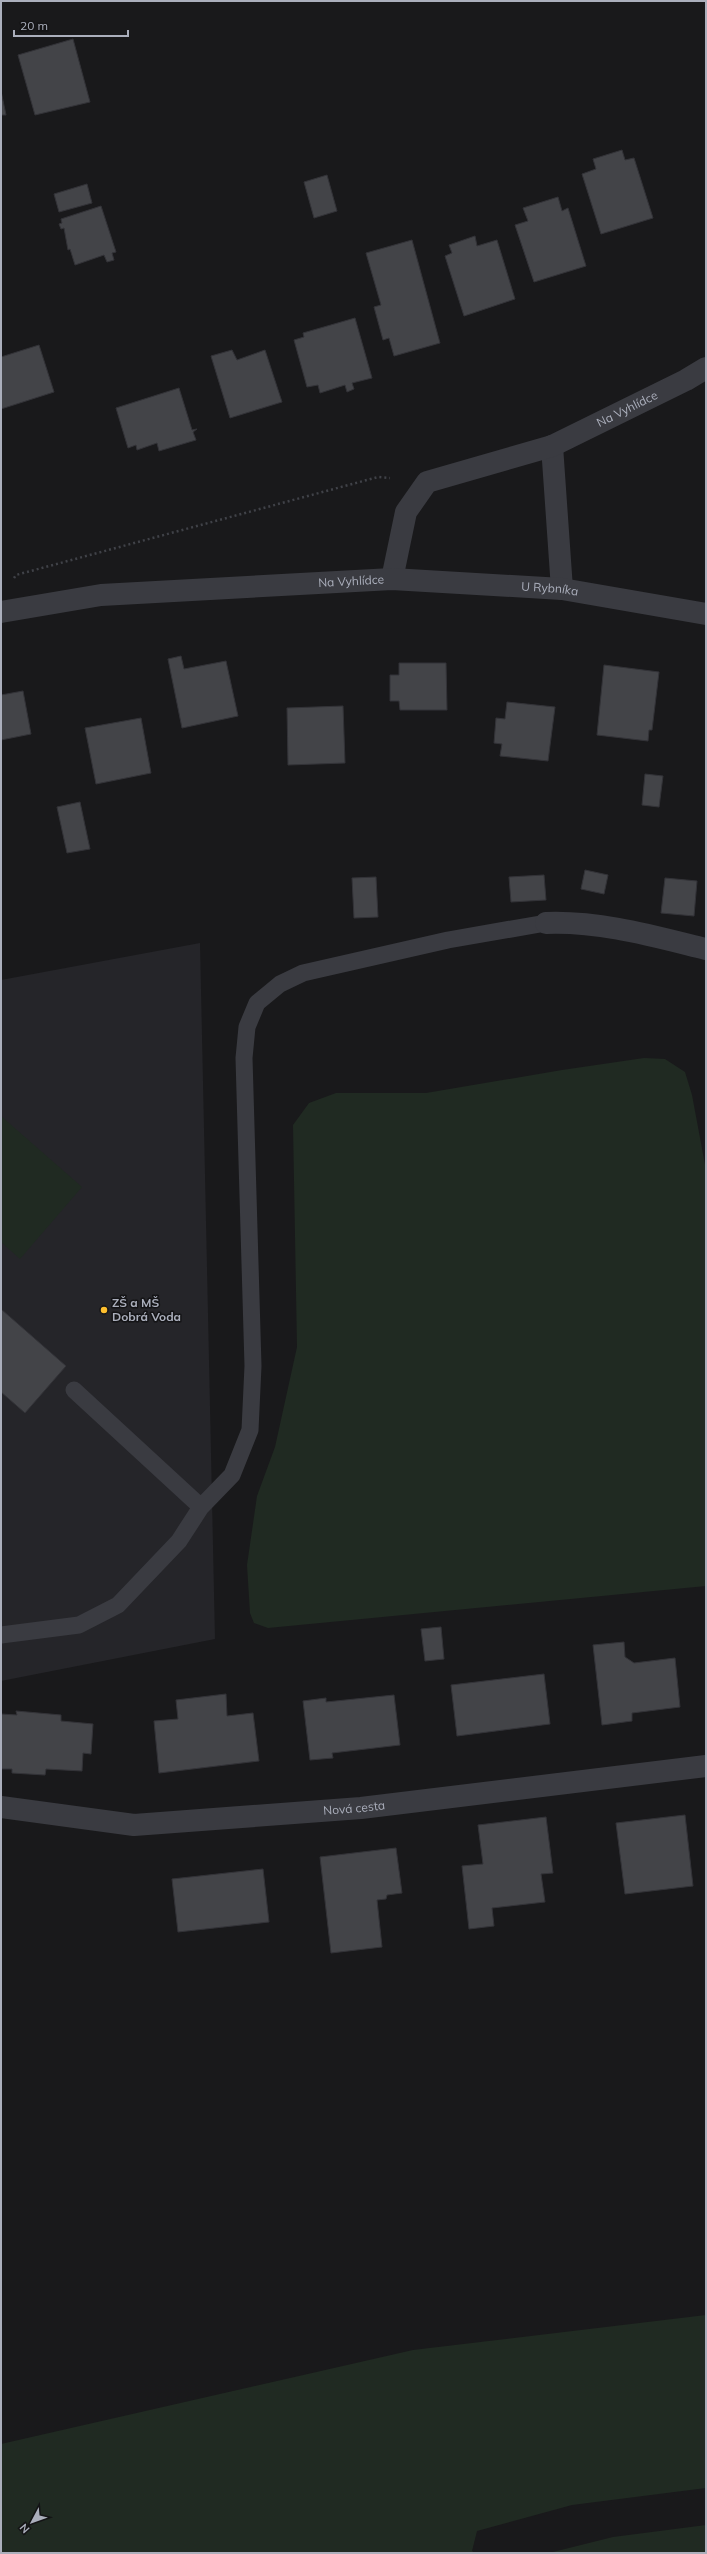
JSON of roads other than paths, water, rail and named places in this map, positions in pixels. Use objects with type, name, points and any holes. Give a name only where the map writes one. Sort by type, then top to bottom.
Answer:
[{"type":"street","name":"Na Vyhlídce","points":[[1,612],[101,595],[392,579],[406,512],[427,482],[552,446],[686,380],[706,368]]},
{"type":"street","points":[[552,446],[562,589]]},
{"type":"street","name":"U Rybníka","points":[[392,579],[562,589],[706,614]]},
{"type":"street","points":[[546,923],[577,922],[621,929],[706,949]]},
{"type":"street","name":"Nová cesta","points":[[1,1807],[134,1825],[361,1808],[706,1766]]},
{"type":"lane","points":[[1,1635],[79,1625],[118,1605],[179,1541],[200,1507],[232,1475],[250,1430],[253,1366],[244,1058],[247,1027],[257,1003],[280,984],[303,973],[448,940],[546,923]]},
{"type":"lane","points":[[74,1390],[200,1507]]},
{"type":"place","name":"ZŠ a MŠ Dobrá Voda","points":[[104,1310]]}]
